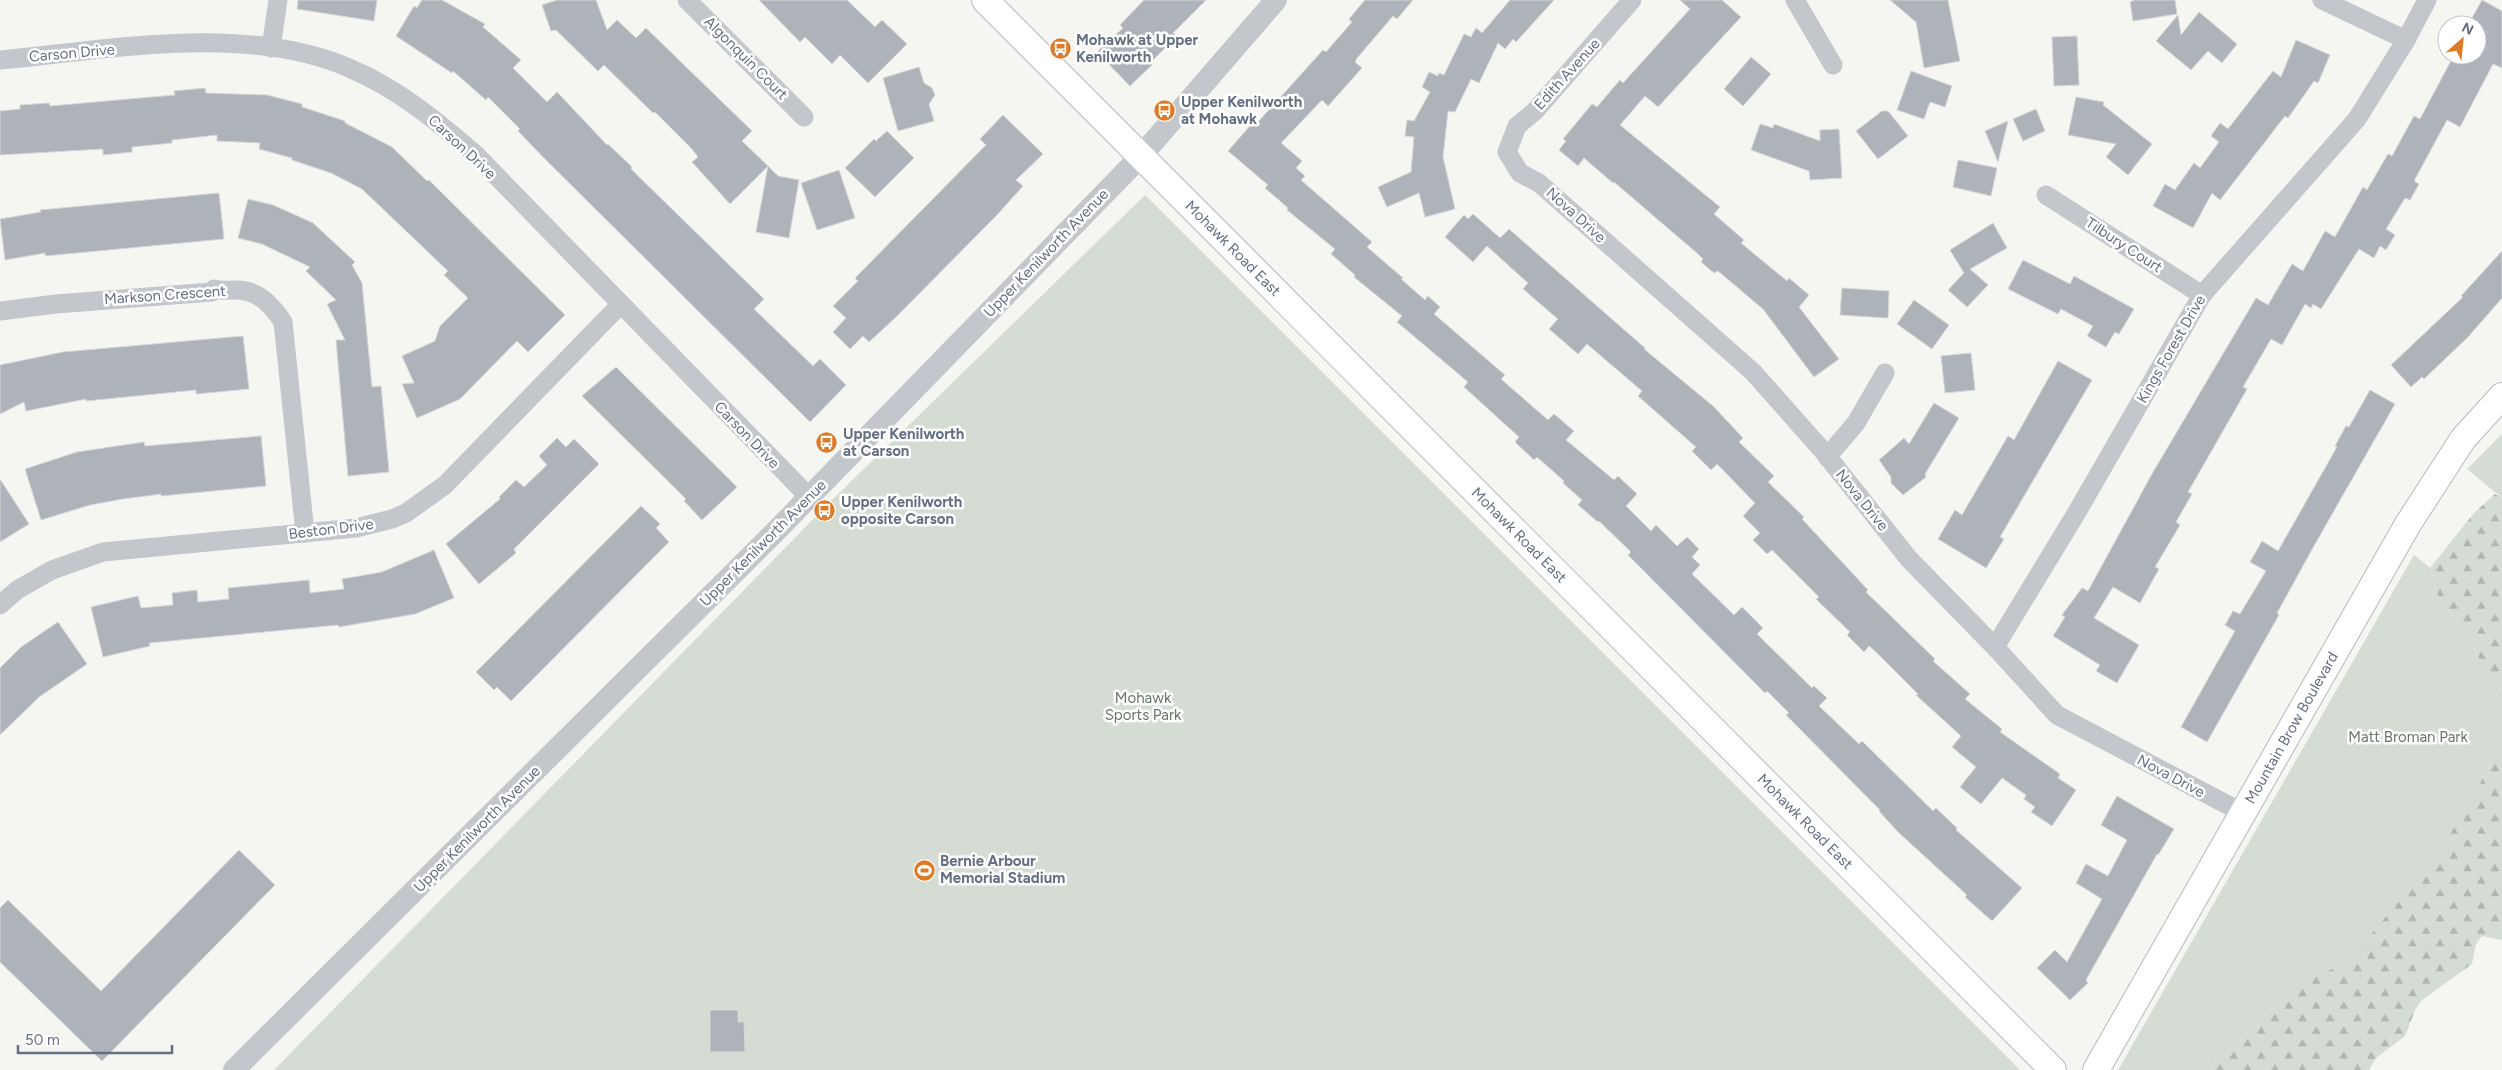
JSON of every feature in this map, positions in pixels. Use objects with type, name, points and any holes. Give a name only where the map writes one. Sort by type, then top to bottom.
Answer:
[{"type":"main road","name":"Mohawk Road East","points":[[985,0],[1142,155],[2053,1070]]},
{"type":"main road","name":"Mountain Brow Boulevard","points":[[2096,1070],[2437,476],[2463,439],[2502,396]]},
{"type":"street","points":[[271,48],[278,0]]},
{"type":"street","name":"Algonquin Court","points":[[688,0],[804,117]]},
{"type":"street","name":"Upper Kenilworth Avenue","points":[[234,1070],[808,497],[1142,155],[1276,0]]},
{"type":"street","name":"Edith Avenue","points":[[1507,152],[1517,126],[1535,111],[1632,0]]},
{"type":"street","points":[[1795,0],[1833,65]]},
{"type":"street","points":[[2322,0],[2406,40]]},
{"type":"street","name":"Kings Forest Drive","points":[[1996,647],[2082,504],[2202,295],[2358,119],[2428,0]]},
{"type":"street","name":"Carson Drive","points":[[0,60],[150,46],[236,43],[300,52],[348,67],[394,92],[435,120],[476,155],[808,497]]},
{"type":"street","name":"Nova Drive","points":[[1507,152],[1520,173],[1539,183],[1753,372],[1827,457],[1909,559],[1996,647],[2057,715],[2243,813]]},
{"type":"street","name":"Tilbury Court","points":[[2046,195],[2202,295]]},
{"type":"street","name":"Markson Crescent","points":[[0,311],[56,304],[212,292],[214,289],[241,290],[264,298],[274,307],[283,322],[305,533]]},
{"type":"street","name":"Beston Drive","points":[[0,605],[17,590],[52,570],[103,552],[356,528],[392,520],[422,503],[445,485],[620,305]]},
{"type":"street","points":[[1827,457],[1856,423],[1885,373]]},
{"type":"green space","name":"Mohawk Sports Park","points":[[1145,195],[2020,1070],[274,1070],[830,502]]},
{"type":"green space","points":[[2502,434],[2502,498],[2467,469]]},
{"type":"green space","points":[[2495,494],[2502,498],[2502,702],[2461,624],[2438,597],[2430,568],[2474,513]]},
{"type":"green space","name":"Matt Broman Park","points":[[2414,555],[2430,568],[2438,597],[2461,624],[2502,702],[2502,744],[2440,852],[2348,962],[2285,989],[2221,1048],[2211,1070],[2118,1070]]},
{"type":"green space","points":[[2502,744],[2502,940],[2482,936],[2476,944],[2472,964],[2422,1000],[2415,1010],[2405,1036],[2376,1058],[2369,1070],[2211,1070],[2221,1048],[2285,989],[2348,962],[2481,781]]},
{"type":"building","points":[[298,0],[377,0],[374,21],[297,9]]},
{"type":"building","points":[[422,0],[442,0],[485,24],[483,27],[521,60],[513,68],[547,102],[557,92],[607,145],[632,167],[631,169],[764,299],[754,309],[813,366],[820,359],[846,385],[810,422],[543,157],[518,131],[520,129],[488,97],[486,100],[453,71],[452,73],[396,36],[414,6],[417,8]]},
{"type":"building","points":[[557,0],[596,0],[607,30],[617,20],[636,38],[646,28],[752,131],[742,141],[768,166],[730,204],[692,162],[698,157],[692,149],[655,112],[653,113],[604,65],[598,71],[556,30],[551,31],[542,5]]},
{"type":"building","points":[[759,0],[847,0],[875,27],[882,20],[907,44],[868,83],[840,55],[832,64],[805,37],[800,42]]},
{"type":"building","points":[[1144,0],[1206,0],[1173,33],[1177,36],[1151,62],[1153,64],[1130,86],[1097,52],[1123,28],[1120,25]]},
{"type":"building","points":[[1365,0],[1413,0],[1397,19],[1393,16],[1357,58],[1355,62],[1362,68],[1328,106],[1322,100],[1281,143],[1302,161],[1296,168],[1305,176],[1301,180],[1372,242],[1367,247],[1403,278],[1401,279],[1425,300],[1428,296],[1440,307],[1434,314],[1505,375],[1501,379],[1548,420],[1554,414],[1574,431],[1566,440],[1614,480],[1618,476],[1637,494],[1626,506],[1651,531],[1656,525],[1677,546],[1687,537],[1699,549],[1692,557],[1700,565],[1692,574],[1734,615],[1742,607],[1763,628],[1757,634],[1812,688],[1814,686],[1827,698],[1819,706],[1859,744],[1862,741],[1933,811],[1936,808],[1957,828],[1956,830],[2022,888],[1992,921],[1965,897],[1967,895],[1898,832],[1880,810],[1786,715],[1789,713],[1767,691],[1765,693],[1628,555],[1631,552],[1599,521],[1578,505],[1582,500],[1563,483],[1564,481],[1537,457],[1534,460],[1515,442],[1519,437],[1464,387],[1468,382],[1397,322],[1402,316],[1354,277],[1355,275],[1331,254],[1335,249],[1287,210],[1288,208],[1265,188],[1268,185],[1228,151],[1255,120],[1258,122],[1323,50],[1326,52],[1352,22],[1349,19]]},
{"type":"building","points":[[1510,0],[1554,0],[1516,42],[1513,39],[1505,49],[1498,43],[1479,83],[1471,79],[1455,112],[1448,111],[1443,157],[1455,209],[1425,217],[1419,193],[1387,207],[1378,187],[1411,172],[1414,137],[1405,136],[1407,120],[1414,121],[1430,92],[1422,87],[1429,72],[1438,76],[1439,73],[1444,75],[1464,34],[1471,37],[1476,28],[1482,33]]},
{"type":"building","points":[[1680,0],[1722,0],[1741,17],[1658,107],[1645,96],[1620,125],[1720,207],[1714,214],[1744,240],[1741,243],[1787,281],[1789,278],[1809,295],[1799,307],[1839,359],[1814,377],[1763,309],[1718,271],[1714,273],[1701,262],[1703,259],[1698,254],[1584,158],[1578,166],[1559,150],[1566,141],[1563,139],[1592,104],[1597,107],[1620,80],[1623,83],[1690,9]]},
{"type":"building","points":[[1890,0],[1948,0],[1960,61],[1924,68],[1916,22]]},
{"type":"building","points":[[2135,0],[2175,0],[2177,14],[2133,21],[2130,2]]},
{"type":"building","points":[[2482,0],[2502,11],[2502,68],[2493,64],[2460,127],[2447,120],[2414,181],[2419,184],[2410,200],[2405,198],[2386,229],[2395,235],[2386,250],[2380,246],[2374,258],[2359,249],[2321,309],[2313,304],[2311,308],[2305,304],[2282,345],[2271,339],[2243,387],[2247,389],[2188,492],[2192,494],[2176,522],[2180,525],[2155,567],[2159,569],[2140,603],[2113,587],[2094,618],[2139,645],[2117,683],[2096,671],[2100,665],[2053,636],[2065,617],[2062,615],[2082,588],[2088,591],[2152,474],[2256,298],[2268,305],[2292,264],[2303,271],[2325,231],[2335,237],[2363,187],[2367,190],[2388,154],[2392,156],[2414,116],[2420,119],[2449,65],[2487,65],[2487,15],[2474,15]]},
{"type":"building","points":[[2199,12],[2237,44],[2222,63],[2208,51],[2191,70],[2156,41],[2178,15],[2181,35]]},
{"type":"building","points":[[2077,36],[2079,85],[2054,86],[2052,37]]},
{"type":"building","points":[[2296,40],[2330,55],[2318,83],[2314,81],[2288,118],[2285,116],[2220,200],[2212,193],[2193,228],[2153,206],[2165,184],[2175,190],[2194,163],[2200,168],[2219,142],[2211,136],[2220,123],[2228,129],[2273,71],[2281,77]]},
{"type":"building","points":[[1751,57],[1771,74],[1743,106],[1724,89]]},
{"type":"building","points":[[919,67],[924,83],[932,88],[935,95],[929,104],[934,121],[898,131],[883,78]]},
{"type":"building","points":[[1911,71],[1952,86],[1945,107],[1930,102],[1924,119],[1897,110]]},
{"type":"building","points":[[205,88],[206,93],[267,95],[302,104],[302,107],[345,121],[345,123],[392,147],[427,181],[429,180],[565,315],[528,352],[517,341],[460,399],[417,418],[402,384],[414,383],[402,356],[435,341],[440,326],[468,298],[444,275],[448,271],[362,189],[331,173],[292,160],[292,158],[259,149],[260,143],[217,141],[217,135],[172,140],[172,143],[132,147],[132,152],[103,155],[103,149],[0,155],[0,111],[20,109],[20,105],[49,103],[50,106],[175,95],[174,91]]},
{"type":"building","points":[[2076,97],[2104,102],[2103,105],[2152,144],[2128,175],[2106,157],[2116,144],[2068,135]]},
{"type":"building","points":[[2036,109],[2045,131],[2023,141],[2013,119]]},
{"type":"building","points":[[1882,111],[1888,111],[1908,136],[1878,159],[1856,131]]},
{"type":"building","points":[[1003,115],[1043,154],[1016,180],[1023,186],[997,215],[895,318],[869,342],[863,336],[850,349],[833,332],[846,318],[833,306],[858,281],[855,278],[986,145],[980,139]]},
{"type":"building","points":[[2008,121],[1998,162],[1985,131]]},
{"type":"building","points":[[1760,124],[1773,128],[1774,124],[1820,141],[1820,130],[1839,129],[1842,178],[1810,180],[1809,171],[1751,150]]},
{"type":"building","points":[[887,131],[914,158],[875,197],[845,168],[874,139],[876,141]]},
{"type":"building","points":[[1958,160],[1997,168],[1991,196],[1953,187]]},
{"type":"building","points":[[768,166],[778,176],[799,180],[789,238],[756,232]]},
{"type":"building","points":[[839,170],[855,218],[817,230],[801,183]]},
{"type":"building","points":[[219,193],[224,239],[45,256],[45,253],[5,260],[0,219],[41,212],[40,210]]},
{"type":"building","points":[[248,199],[273,205],[313,223],[355,262],[352,265],[362,283],[372,387],[381,386],[389,472],[348,476],[336,340],[345,340],[327,304],[336,300],[306,271],[310,267],[262,244],[238,238]]},
{"type":"building","points":[[1473,214],[1500,238],[1509,229],[1644,349],[1713,406],[1743,438],[1739,442],[1774,476],[1768,482],[1804,517],[1802,519],[1868,590],[1866,592],[1935,659],[1933,661],[1970,694],[1965,699],[2002,729],[2000,732],[2060,774],[2058,778],[2076,790],[2052,826],[2031,812],[2035,807],[2024,799],[2026,795],[2002,778],[1981,804],[1960,787],[1976,767],[1952,747],[1961,736],[1916,695],[1918,694],[1876,652],[1869,646],[1864,652],[1847,635],[1850,632],[1816,599],[1819,597],[1772,550],[1767,554],[1753,540],[1760,533],[1743,516],[1755,503],[1717,464],[1711,470],[1692,451],[1696,447],[1638,396],[1642,391],[1587,344],[1578,354],[1549,329],[1558,319],[1523,289],[1528,283],[1487,246],[1473,262],[1445,237],[1464,215],[1468,219]]},
{"type":"building","points":[[1993,223],[2007,248],[1970,269],[1988,285],[1967,307],[1948,290],[1964,273],[1950,250]]},
{"type":"building","points":[[2502,251],[2502,298],[2468,337],[2424,379],[2422,377],[2411,387],[2391,365],[2463,297],[2461,296]]},
{"type":"building","points":[[2023,260],[2070,284],[2074,276],[2134,309],[2119,334],[2115,332],[2106,347],[2087,336],[2093,326],[2061,309],[2058,314],[2008,289]]},
{"type":"building","points":[[1842,288],[1889,291],[1888,318],[1840,315]]},
{"type":"building","points":[[1914,300],[1949,325],[1932,349],[1897,324]]},
{"type":"building","points":[[243,336],[249,389],[196,394],[196,390],[86,401],[86,399],[26,411],[24,402],[0,414],[0,365],[63,352]]},
{"type":"building","points":[[1971,353],[1975,390],[1945,393],[1941,356]]},
{"type":"building","points":[[2058,361],[2092,380],[2000,537],[2004,539],[1986,568],[1938,539],[1955,510],[1962,515],[2008,436],[2014,440]]},
{"type":"building","points":[[616,367],[737,487],[702,520],[684,501],[686,499],[582,396]]},
{"type":"building","points":[[2370,390],[2395,404],[2315,544],[2277,613],[2279,615],[2207,742],[2181,727],[2235,631],[2225,625],[2233,611],[2240,614],[2266,571],[2250,562],[2262,541],[2278,551],[2337,447],[2335,446],[2346,426],[2349,427]]},
{"type":"building","points":[[1934,403],[1959,418],[1925,474],[1926,477],[1903,495],[1891,483],[1891,477],[1879,460],[1904,438],[1909,444]]},
{"type":"building","points":[[261,436],[266,486],[161,496],[161,494],[123,499],[90,505],[41,520],[25,469],[77,452],[144,442],[145,446]]},
{"type":"building","points":[[557,438],[566,447],[574,439],[599,464],[514,549],[516,553],[479,584],[446,544],[500,499],[499,497],[516,480],[524,487],[547,465],[539,456]]},
{"type":"building","points":[[0,479],[29,524],[0,542]]},
{"type":"building","points":[[641,506],[660,524],[656,528],[669,542],[511,701],[497,687],[494,690],[476,672]]},
{"type":"building","points":[[434,550],[454,598],[415,614],[339,627],[338,625],[149,643],[150,646],[103,657],[91,607],[138,596],[141,608],[173,605],[172,593],[197,590],[198,602],[229,599],[228,588],[309,580],[310,593],[344,589],[342,579],[382,572]]},
{"type":"building","points":[[58,622],[87,664],[39,697],[0,735],[0,668],[21,647]]},
{"type":"building","points":[[2117,796],[2174,829],[2157,854],[2086,980],[2088,983],[2070,1000],[2037,968],[2055,950],[2067,962],[2102,899],[2076,883],[2086,864],[2108,876],[2127,840],[2101,825]]},
{"type":"building","points":[[239,850],[275,885],[102,1061],[0,962],[0,908],[8,900],[101,991]]},
{"type":"building","points":[[710,1010],[738,1010],[738,1022],[744,1022],[745,1052],[710,1052]]},
{"type":"place","name":"Mohawk at Upper Kenilworth","points":[[1060,49]]},
{"type":"place","name":"Upper Kenilworth at Mohawk","points":[[1165,111]]},
{"type":"place","name":"Upper Kenilworth at Carson","points":[[827,443]]},
{"type":"place","name":"Upper Kenilworth opposite Carson","points":[[825,511]]},
{"type":"place","name":"Bernie Arbour Memorial Stadium","points":[[924,870]]}]
